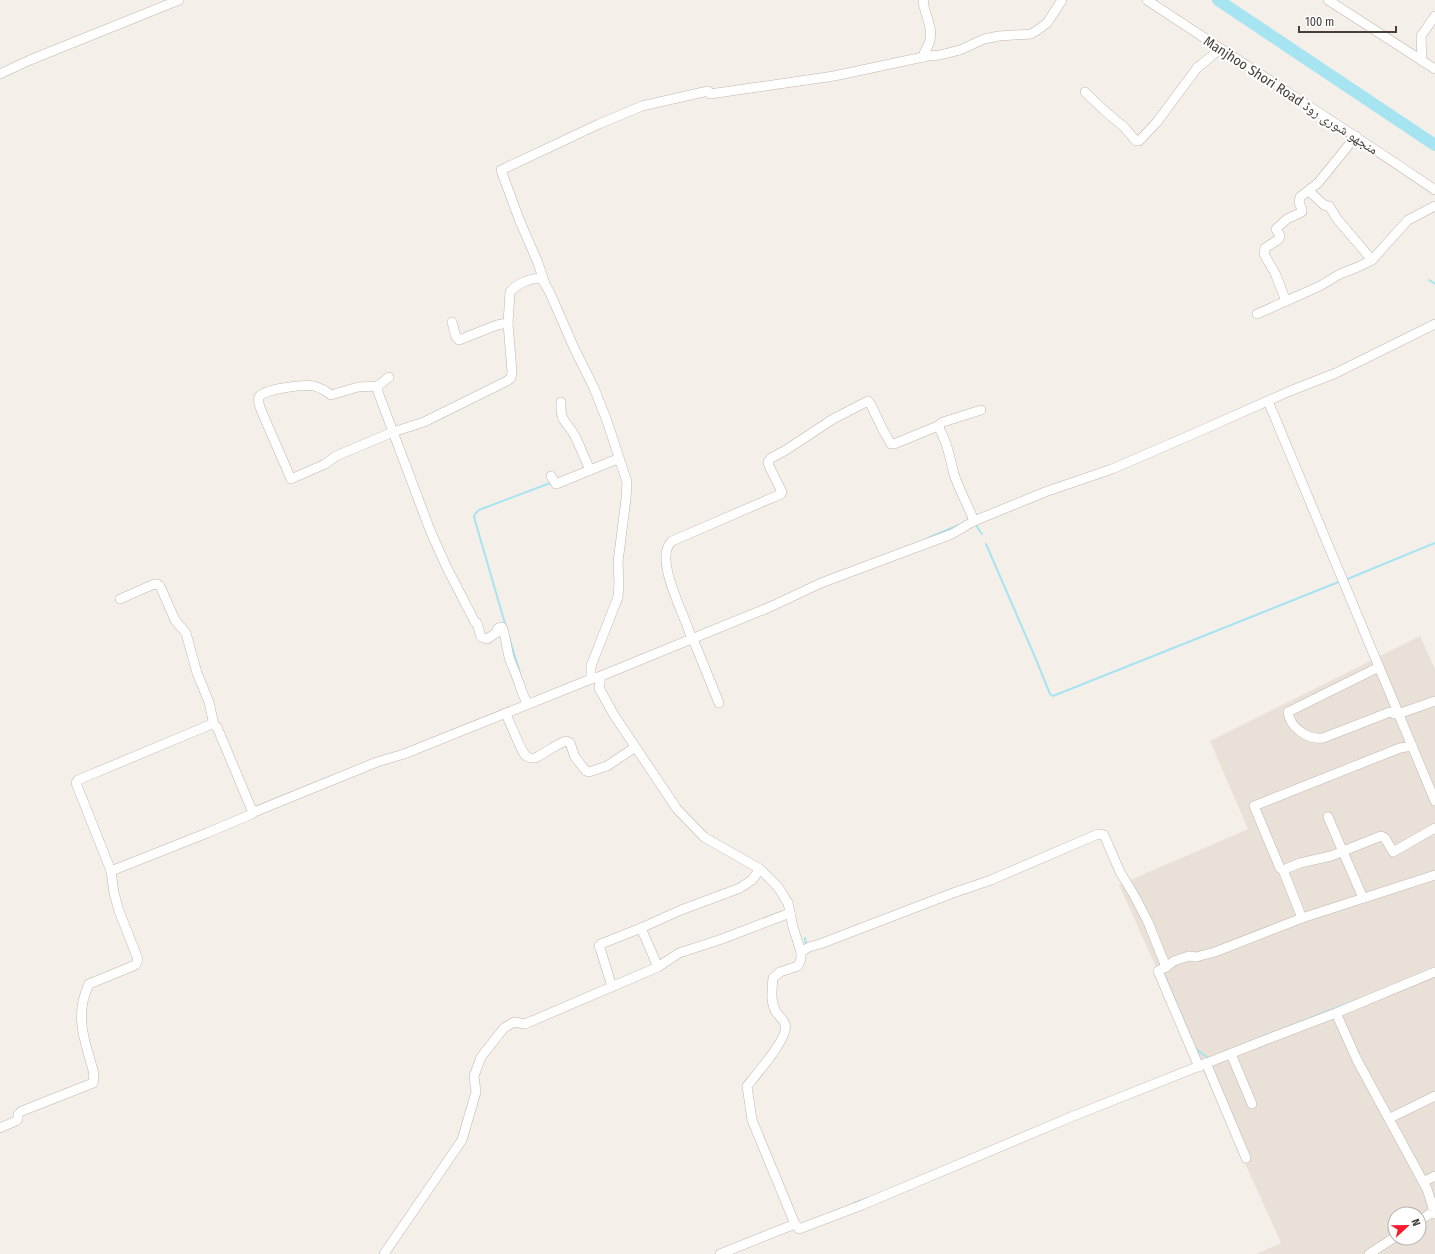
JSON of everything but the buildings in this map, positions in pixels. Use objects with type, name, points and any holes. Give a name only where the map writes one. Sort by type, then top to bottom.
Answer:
[{"type":"street","points":[[0,74],[30,60],[179,0]]},
{"type":"street","points":[[923,57],[930,41],[931,31],[922,2],[924,0]]},
{"type":"street","points":[[591,679],[591,666],[618,598],[618,562],[627,482],[607,421],[594,388],[545,284],[501,170],[599,124],[642,106],[708,91],[710,94],[834,76],[929,55],[940,55],[960,50],[984,39],[999,36],[1031,34],[1047,23],[1062,0]]},
{"type":"street","name":"Manjhoo Shori Road منجھو شوری روڈ","points":[[1147,0],[1220,49],[1356,136],[1435,190]]},
{"type":"street","points":[[1328,0],[1339,3],[1435,69]]},
{"type":"street","points":[[1422,61],[1421,36],[1435,16]]},
{"type":"street","points":[[1085,92],[1124,127],[1136,141],[1139,141],[1157,122],[1197,68],[1220,49]]},
{"type":"street","points":[[1286,301],[1275,273],[1264,254],[1265,248],[1279,238],[1280,236],[1276,229],[1302,212],[1299,203],[1300,197],[1318,183],[1356,136]]},
{"type":"street","points":[[1308,191],[1324,204],[1329,206],[1338,220],[1372,260]]},
{"type":"street","points":[[1257,314],[1320,286],[1340,274],[1372,260],[1408,220],[1435,206]]},
{"type":"street","points":[[389,376],[378,386],[358,387],[331,395],[315,386],[298,385],[279,389],[261,395],[258,398],[258,402],[291,480],[325,464],[336,456],[393,432],[424,422],[511,378],[512,372],[508,323],[510,292],[514,288],[534,279],[542,279],[545,284]]},
{"type":"street","points":[[452,322],[456,337],[459,340],[496,324],[508,323]]},
{"type":"street","points":[[252,810],[254,812],[377,762],[404,754],[601,676],[692,636],[770,607],[821,583],[952,534],[974,521],[1046,492],[1112,468],[1336,373],[1435,324]]},
{"type":"street","points":[[378,386],[378,392],[430,530],[446,566],[474,622],[477,623],[481,637],[487,639],[496,633],[498,628],[502,627],[504,630],[509,658],[518,679],[521,692],[528,704]]},
{"type":"street","points":[[1268,401],[1435,801]]},
{"type":"street","points":[[561,402],[561,414],[563,420],[575,436],[590,470]]},
{"type":"street","points":[[719,703],[668,574],[665,563],[668,544],[707,525],[781,494],[782,492],[769,466],[768,462],[770,458],[786,450],[838,416],[868,402],[872,405],[891,444],[938,426],[943,422],[981,410]]},
{"type":"street","points":[[938,426],[946,444],[955,475],[974,521]]},
{"type":"street","points":[[551,476],[556,484],[614,460],[620,461]]},
{"type":"street","points":[[120,599],[152,585],[157,584],[160,586],[175,620],[186,633],[197,673],[209,702],[214,719],[214,725]]},
{"type":"street","points":[[1379,667],[1288,712],[1289,717],[1300,732],[1318,738],[1323,738],[1390,712],[1398,714],[1435,701]]},
{"type":"street","points":[[601,676],[599,688],[614,715],[634,748],[677,809],[704,838],[760,869],[778,887],[786,900],[801,952],[801,959],[798,966],[780,972],[773,978],[771,996],[776,1012],[782,1018],[786,1026],[784,1036],[747,1086],[752,1120],[797,1226]]},
{"type":"street","points":[[505,713],[525,755],[529,758],[535,758],[558,743],[566,741],[570,743],[575,757],[586,771],[589,772],[607,766],[634,748]]},
{"type":"street","points":[[0,1128],[16,1121],[18,1119],[18,1114],[22,1111],[93,1083],[95,1076],[83,1039],[80,1018],[83,995],[89,984],[133,966],[136,964],[138,959],[114,893],[111,871],[76,783],[78,780],[212,724],[217,726],[252,810],[252,814],[111,871]]},
{"type":"street","points":[[1302,918],[1283,870],[1280,868],[1254,806],[1400,748],[1412,746]]},
{"type":"street","points":[[1328,817],[1363,898]]},
{"type":"street","points":[[1283,870],[1300,863],[1320,859],[1381,836],[1385,838],[1394,852],[1435,828]]},
{"type":"street","points":[[801,952],[809,947],[827,942],[953,893],[991,880],[1098,834],[1104,835],[1120,872],[1148,922],[1166,967]]},
{"type":"street","points":[[612,987],[600,946],[601,944],[681,910],[740,888],[752,880],[760,869]]},
{"type":"street","points":[[1246,1158],[1158,971],[1174,961],[1189,956],[1196,957],[1215,952],[1302,918],[1435,875]]},
{"type":"street","points":[[384,1254],[462,1140],[476,1092],[474,1076],[481,1057],[504,1028],[514,1022],[525,1024],[612,987],[658,967],[679,953],[722,939],[790,913]]},
{"type":"street","points":[[641,928],[658,967]]},
{"type":"street","points":[[720,1254],[862,1204],[983,1153],[1202,1065],[1336,1014],[1435,972]]},
{"type":"street","points":[[1336,1014],[1357,1060],[1424,1182],[1434,1212]]},
{"type":"street","points":[[1231,1054],[1252,1104]]},
{"type":"street","points":[[1390,1118],[1435,1096]]},
{"type":"street","points":[[1424,1182],[1435,1176]]},
{"type":"street","points":[[1369,1254],[1387,1242]]},
{"type":"shaded area","points":[[1420,636],[1435,669],[1435,1254],[1256,1254],[1281,1243],[1119,885],[1248,829],[1210,741]]},
{"type":"waterway","points":[[1218,0],[1435,145]]},
{"type":"waterway","points":[[1429,280],[1435,284]]},
{"type":"waterway","points":[[506,627],[474,517],[479,510],[550,483]]},
{"type":"waterway","points":[[975,524],[982,534]]},
{"type":"waterway","points":[[928,538],[959,525]]},
{"type":"waterway","points":[[1345,580],[1435,543]]},
{"type":"waterway","points":[[986,544],[1050,694],[1053,696],[1341,581]]},
{"type":"waterway","points":[[509,637],[520,673]]},
{"type":"waterway","points":[[805,938],[806,945]]},
{"type":"waterway","points":[[1163,972],[1191,1038]]},
{"type":"waterway","points":[[1224,1052],[1359,999]]},
{"type":"waterway","points":[[1196,1049],[1208,1058]]},
{"type":"waterway","points":[[854,1203],[868,1198]]}]
